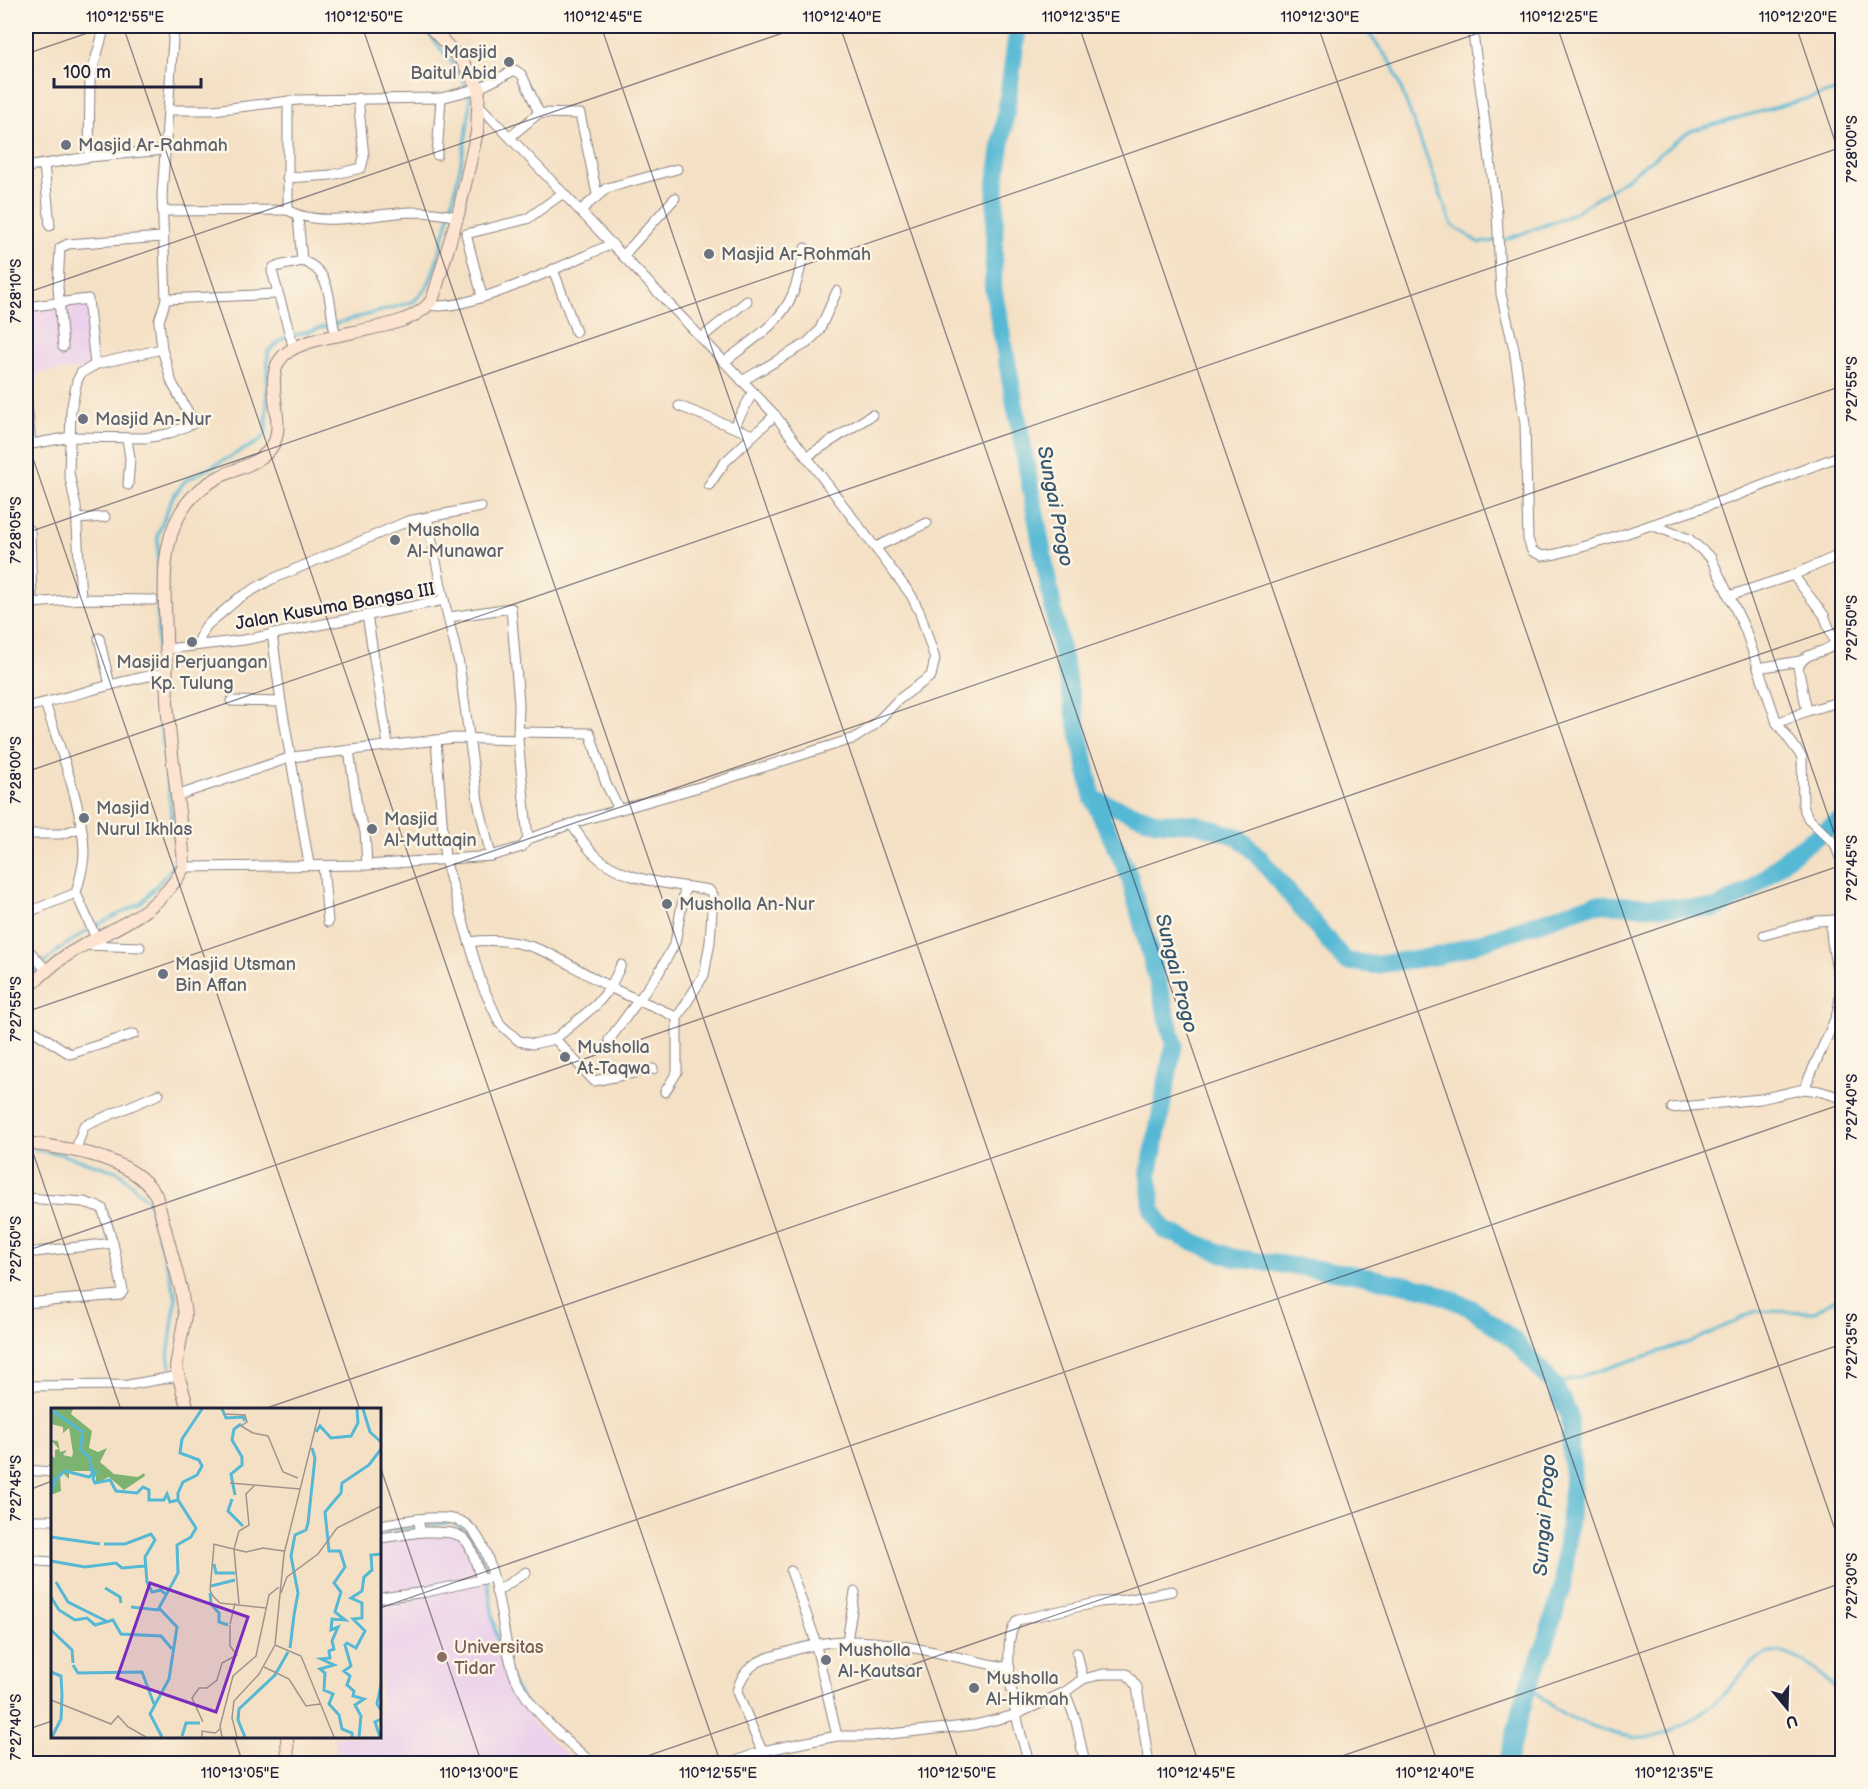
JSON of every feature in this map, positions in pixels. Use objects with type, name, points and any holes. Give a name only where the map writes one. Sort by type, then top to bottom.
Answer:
[{"type":"main road","points":[[26,990],[46,970],[84,945],[94,932],[153,906],[172,889],[184,867],[165,673],[167,649],[165,560],[180,513],[197,493],[212,482],[268,452],[276,435],[275,369],[282,357],[293,347],[411,315],[429,305],[442,275],[454,216],[477,132],[477,103],[476,89],[462,61],[429,26]]},
{"type":"main road","points":[[26,1143],[76,1149],[136,1174],[147,1182],[156,1195],[181,1288],[184,1316],[173,1377],[187,1408]]},
{"type":"main road","points":[[287,1738],[288,1764]]},
{"type":"street","points":[[89,157],[90,79],[105,26]]},
{"type":"street","points":[[26,393],[28,444],[70,437],[114,436],[127,439],[168,434],[194,423],[172,383],[162,349],[159,321],[166,298],[162,237],[164,150],[170,110],[174,26]]},
{"type":"street","points":[[1472,26],[1497,213],[1502,303],[1514,350],[1525,424],[1529,546],[1536,554],[1543,556],[1556,554],[1651,525],[1842,454]]},
{"type":"street","points":[[170,110],[213,110],[288,101],[441,98],[476,89],[510,71],[519,71],[539,113]]},
{"type":"street","points":[[287,178],[331,175],[361,168],[364,157],[358,98]]},
{"type":"street","points":[[437,155],[441,98]]},
{"type":"street","points":[[288,101],[288,210]]},
{"type":"street","points":[[184,867],[309,864],[367,866],[491,856],[522,847],[528,839],[620,808],[713,783],[855,738],[873,726],[898,700],[931,676],[935,659],[920,613],[911,595],[775,416],[477,103]]},
{"type":"street","points":[[510,137],[539,113],[580,114],[597,194]]},
{"type":"street","points":[[26,167],[89,157],[164,150]]},
{"type":"street","points":[[44,164],[50,226]]},
{"type":"street","points":[[580,211],[597,194],[607,188],[677,169]]},
{"type":"street","points":[[482,296],[466,234],[527,219],[563,193]]},
{"type":"street","points":[[623,256],[675,198]]},
{"type":"street","points":[[163,211],[288,210],[298,217],[354,219],[410,212],[454,216]]},
{"type":"street","points":[[298,217],[302,261]]},
{"type":"street","points":[[63,347],[59,252],[64,245],[162,237]]},
{"type":"street","points":[[429,305],[440,308],[482,296],[612,244]]},
{"type":"street","points":[[724,362],[765,331],[786,307],[794,293],[805,248]]},
{"type":"street","points":[[293,347],[277,294],[273,268],[302,261],[320,270],[326,279],[335,336]]},
{"type":"street","points":[[554,269],[576,332]]},
{"type":"street","points":[[742,381],[807,344],[819,331],[837,291]]},
{"type":"street","points":[[166,298],[277,294]]},
{"type":"street","points":[[26,307],[89,300],[95,364]]},
{"type":"street","points":[[701,338],[747,301]]},
{"type":"street","points":[[81,599],[77,519],[70,478],[72,397],[76,381],[81,373],[95,364],[162,349]]},
{"type":"street","points":[[734,427],[753,392]]},
{"type":"street","points":[[679,406],[753,435]]},
{"type":"street","points":[[806,457],[872,415]]},
{"type":"street","points":[[709,485],[725,462],[775,416]]},
{"type":"street","points":[[127,439],[130,458],[128,485]]},
{"type":"street","points":[[198,645],[207,626],[239,598],[262,585],[408,521],[482,507]]},
{"type":"street","points":[[77,519],[105,517]]},
{"type":"street","points":[[427,517],[444,600]]},
{"type":"street","points":[[876,548],[927,523]]},
{"type":"street","points":[[1651,525],[1677,533],[1705,551],[1745,629],[1777,723],[1802,758],[1802,802],[1808,818],[1830,838],[1838,850],[1842,863]]},
{"type":"street","points":[[30,530],[29,604],[81,599],[153,600]]},
{"type":"street","points":[[1729,596],[1792,575],[1842,554]]},
{"type":"street","points":[[1792,575],[1824,615],[1842,663]]},
{"type":"street","name":"Jalan Kusuma Bangsa III","points":[[167,649],[272,633],[444,600],[450,616],[478,801],[491,856]]},
{"type":"street","points":[[450,616],[511,608],[517,669],[518,736],[528,839]]},
{"type":"street","points":[[367,615],[388,745]]},
{"type":"street","points":[[272,633],[281,702],[309,864]]},
{"type":"street","points":[[99,638],[110,685]]},
{"type":"street","points":[[1758,668],[1800,661],[1835,643]]},
{"type":"street","points":[[1800,661],[1799,680],[1807,711]]},
{"type":"street","points":[[26,707],[149,675],[165,673]]},
{"type":"street","points":[[1777,723],[1842,700]]},
{"type":"street","points":[[231,701],[281,702]]},
{"type":"street","points":[[45,703],[62,754],[80,828],[84,858],[76,893],[94,932]]},
{"type":"street","points":[[176,796],[292,758],[469,737],[590,733],[606,784],[620,808]]},
{"type":"street","points":[[436,740],[445,860],[482,984],[500,1024],[519,1041],[533,1044],[555,1039],[596,1005],[610,988],[621,965]]},
{"type":"street","points":[[349,750],[358,813],[365,831],[367,866]]},
{"type":"street","points":[[571,824],[590,850],[604,862],[641,879],[711,891],[710,942],[704,975],[677,1018],[677,1072],[665,1092]]},
{"type":"street","points":[[26,834],[61,834],[80,828]]},
{"type":"street","points":[[323,865],[328,922]]},
{"type":"street","points":[[609,1040],[640,999],[675,943],[685,888]]},
{"type":"street","points":[[26,913],[76,893]]},
{"type":"street","points":[[1764,935],[1808,923],[1840,919]]},
{"type":"street","points":[[1804,1089],[1839,1019],[1840,978],[1831,928],[1840,919]]},
{"type":"street","points":[[470,942],[493,939],[525,943],[590,974],[610,988],[640,999],[677,1018]]},
{"type":"street","points":[[84,945],[140,947]]},
{"type":"street","points":[[26,947],[46,970]]},
{"type":"street","points":[[26,1026],[70,1054],[134,1034]]},
{"type":"street","points":[[555,1039],[594,1081],[653,1069]]},
{"type":"street","points":[[1672,1108],[1760,1099],[1804,1089],[1842,1098]]},
{"type":"street","points":[[76,1149],[84,1126],[159,1094]]},
{"type":"street","points":[[26,1198],[84,1202],[102,1208],[113,1244],[122,1294],[54,1303],[26,1303]]},
{"type":"street","points":[[26,1253],[113,1244]]},
{"type":"street","points":[[26,1386],[128,1385],[173,1377]]},
{"type":"street","points":[[26,1470],[51,1472]]},
{"type":"street","points":[[26,1520],[51,1520]]},
{"type":"street","points":[[381,1524],[419,1526],[452,1532],[464,1538],[496,1592],[509,1659],[516,1679],[539,1711],[592,1764]]},
{"type":"street","points":[[381,1538],[419,1526]]},
{"type":"street","points":[[26,1560],[51,1562]]},
{"type":"street","points":[[792,1571],[802,1595],[816,1644],[837,1737]]},
{"type":"street","points":[[496,1592],[526,1572]]},
{"type":"street","points":[[381,1598],[426,1592],[487,1579]]},
{"type":"street","points":[[1030,1764],[1015,1715],[1010,1668],[1010,1634],[1018,1620],[1082,1605],[1172,1591]]},
{"type":"street","points":[[847,1641],[855,1592]]},
{"type":"street","points":[[762,1751],[738,1696],[737,1688],[755,1661],[816,1644],[847,1641],[930,1651],[949,1658],[1010,1668]]},
{"type":"street","points":[[1077,1653],[1083,1679]]},
{"type":"street","points":[[729,1764],[762,1751],[837,1737],[945,1729],[1015,1715],[1065,1692],[1083,1679],[1120,1673],[1132,1678],[1137,1687],[1149,1764]]},
{"type":"street","points":[[1065,1692],[1076,1721],[1085,1764]]},
{"type":"shaded area","points":[[89,301],[92,368],[38,373],[38,382],[26,383],[26,305]]},
{"type":"shaded area","name":"Universitas Tidar","points":[[461,1529],[475,1538],[486,1564],[494,1624],[517,1691],[534,1724],[567,1755],[570,1763],[336,1763],[335,1738],[381,1738],[381,1540]]},
{"type":"waterway","name":"Sungai Progo","points":[[1018,26],[996,182],[993,287],[1059,640],[1093,799],[1129,875],[1174,1043],[1149,1174],[1152,1209],[1164,1230],[1234,1258],[1348,1273],[1427,1289],[1471,1308],[1514,1340],[1554,1385],[1569,1414],[1573,1480],[1563,1586],[1544,1648],[1528,1686],[1507,1764]]},
{"type":"waterway","points":[[1363,26],[1392,64],[1452,225],[1479,243],[1504,240],[1567,217],[1612,189],[1690,131],[1842,89]]},
{"type":"waterway","points":[[26,979],[61,948],[91,928],[141,903],[171,869],[177,857],[157,703],[158,534],[172,498],[185,481],[258,442],[266,433],[268,351],[284,338],[413,302],[428,285],[455,189],[469,107],[469,94],[462,77],[428,33]]},
{"type":"waterway","points":[[1093,799],[1157,822],[1197,824],[1239,837],[1258,856],[1345,961],[1375,965],[1443,955],[1594,904],[1714,909],[1750,891],[1789,856],[1842,819]]},
{"type":"waterway","points":[[35,1150],[60,1154],[119,1172],[148,1201],[176,1297],[168,1357],[171,1367]]},
{"type":"waterway","points":[[1554,1385],[1693,1341],[1756,1311],[1815,1312],[1842,1294]]},
{"type":"waterway","points":[[381,1532],[448,1523]]},
{"type":"waterway","points":[[456,1525],[467,1534],[481,1558],[486,1572],[500,1650],[517,1691],[530,1709]]},
{"type":"waterway","points":[[1528,1686],[1555,1708],[1572,1718],[1613,1733],[1642,1738],[1669,1732],[1695,1718],[1719,1699],[1751,1664],[1768,1653],[1782,1653],[1798,1659],[1814,1669],[1842,1694]]},
{"type":"place","name":"Masjid Baitul Abid","points":[[509,62]]},
{"type":"place","name":"Masjid Ar-Rahmah","points":[[66,145]]},
{"type":"place","name":"Masjid Ar-Rohmah","points":[[709,254]]},
{"type":"place","name":"Masjid An-Nur","points":[[83,419]]},
{"type":"place","name":"Musholla Al-Munawar","points":[[395,540]]},
{"type":"place","name":"Masjid Perjuangan Kp. Tulung","points":[[192,642]]},
{"type":"place","name":"Masjid Nurul Ikhlas","points":[[84,818]]},
{"type":"place","name":"Masjid Al-Muttaqin","points":[[372,829]]},
{"type":"place","name":"Musholla An-Nur","points":[[667,904]]},
{"type":"place","name":"Masjid Utsman Bin Affan","points":[[163,974]]},
{"type":"place","name":"Musholla At-Taqwa","points":[[565,1057]]},
{"type":"place","name":"Universitas Tidar","points":[[442,1657]]},
{"type":"place","name":"Musholla Al-Kautsar","points":[[826,1660]]},
{"type":"place","name":"Musholla Al-Hikmah","points":[[974,1688]]}]
